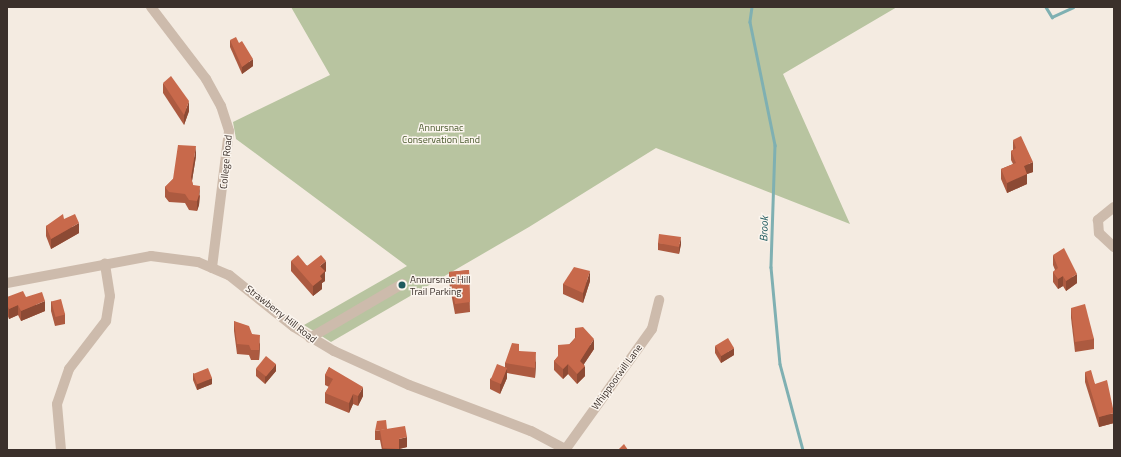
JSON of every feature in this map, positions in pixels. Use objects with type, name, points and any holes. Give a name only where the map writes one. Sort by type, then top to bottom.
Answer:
[{"type":"street","name":"College Road","points":[[151,7],[206,79],[221,106],[229,131],[212,268]]},
{"type":"street","points":[[1114,207],[1098,220],[1099,233],[1114,247]]},
{"type":"street","name":"Strawberry Hill Road","points":[[7,283],[151,256],[175,257],[212,268],[250,290],[310,338],[409,385],[531,431],[565,450]]},
{"type":"street","points":[[61,450],[57,404],[69,369],[106,321],[110,296],[105,264]]},
{"type":"street","points":[[310,338],[402,284]]},
{"type":"street","name":"Whippoorwill Lane","points":[[565,450],[652,329],[659,300]]},
{"type":"green space","name":"Annursnac Conservation Land","points":[[291,7],[897,7],[783,74],[850,224],[656,148],[529,227],[331,342],[304,325],[407,266],[236,139],[233,122],[330,75]]},
{"type":"building","points":[[236,37],[239,43],[242,41],[253,59],[242,67],[230,40]]},
{"type":"building","points":[[171,76],[189,101],[184,115],[163,83]]},
{"type":"building","points":[[1021,136],[1033,162],[1024,166],[1027,174],[1007,183],[1001,169],[1016,163],[1011,151],[1016,148],[1013,140]]},
{"type":"building","points":[[178,145],[196,146],[191,177],[193,185],[200,186],[197,201],[189,200],[185,194],[169,192],[165,187],[173,179]]},
{"type":"building","points":[[63,214],[64,219],[75,214],[79,223],[51,239],[46,226]]},
{"type":"building","points":[[659,234],[681,237],[679,247],[658,243]]},
{"type":"building","points":[[1064,248],[1077,274],[1066,281],[1063,276],[1058,279],[1053,272],[1058,268],[1053,255]]},
{"type":"building","points":[[298,255],[307,266],[321,255],[326,261],[320,266],[325,271],[320,276],[322,279],[313,286],[291,261]]},
{"type":"building","points":[[574,267],[590,271],[583,293],[563,284]]},
{"type":"building","points":[[469,270],[470,302],[455,304],[449,272]]},
{"type":"building","points":[[23,291],[26,297],[42,292],[45,301],[21,311],[18,305],[9,309],[7,305],[7,297]]},
{"type":"building","points":[[61,299],[65,314],[55,317],[51,302]]},
{"type":"building","points":[[1085,304],[1094,339],[1075,342],[1071,308]]},
{"type":"building","points":[[234,321],[249,326],[252,334],[260,335],[259,350],[251,350],[249,345],[237,344]]},
{"type":"building","points":[[583,327],[594,339],[580,361],[585,366],[577,374],[568,364],[563,369],[554,361],[558,356],[558,345],[570,344],[576,337],[575,328]]},
{"type":"building","points":[[728,338],[734,348],[721,356],[715,346]]},
{"type":"building","points":[[512,343],[519,344],[519,351],[536,352],[535,368],[505,363]]},
{"type":"building","points":[[266,356],[276,364],[266,377],[256,368]]},
{"type":"building","points":[[497,364],[507,368],[501,384],[491,380]]},
{"type":"building","points":[[329,367],[363,387],[358,396],[353,394],[349,403],[325,393],[333,379],[325,375]]},
{"type":"building","points":[[208,368],[212,378],[197,384],[193,374]]},
{"type":"building","points":[[1091,370],[1095,384],[1107,380],[1114,413],[1099,417],[1085,372]]},
{"type":"building","points":[[386,420],[387,429],[375,431],[377,421]]},
{"type":"building","points":[[405,426],[407,437],[399,439],[399,449],[383,448],[380,430]]},
{"type":"building","points":[[624,444],[628,450],[618,450]]},
{"type":"waterway","name":"Brook","points":[[752,7],[750,22],[775,145],[771,267],[780,364],[803,450]]},
{"type":"waterway","points":[[1046,7],[1052,17],[1073,7]]},
{"type":"place","name":"Annursnac Hill Trail Parking","points":[[402,285]]}]
